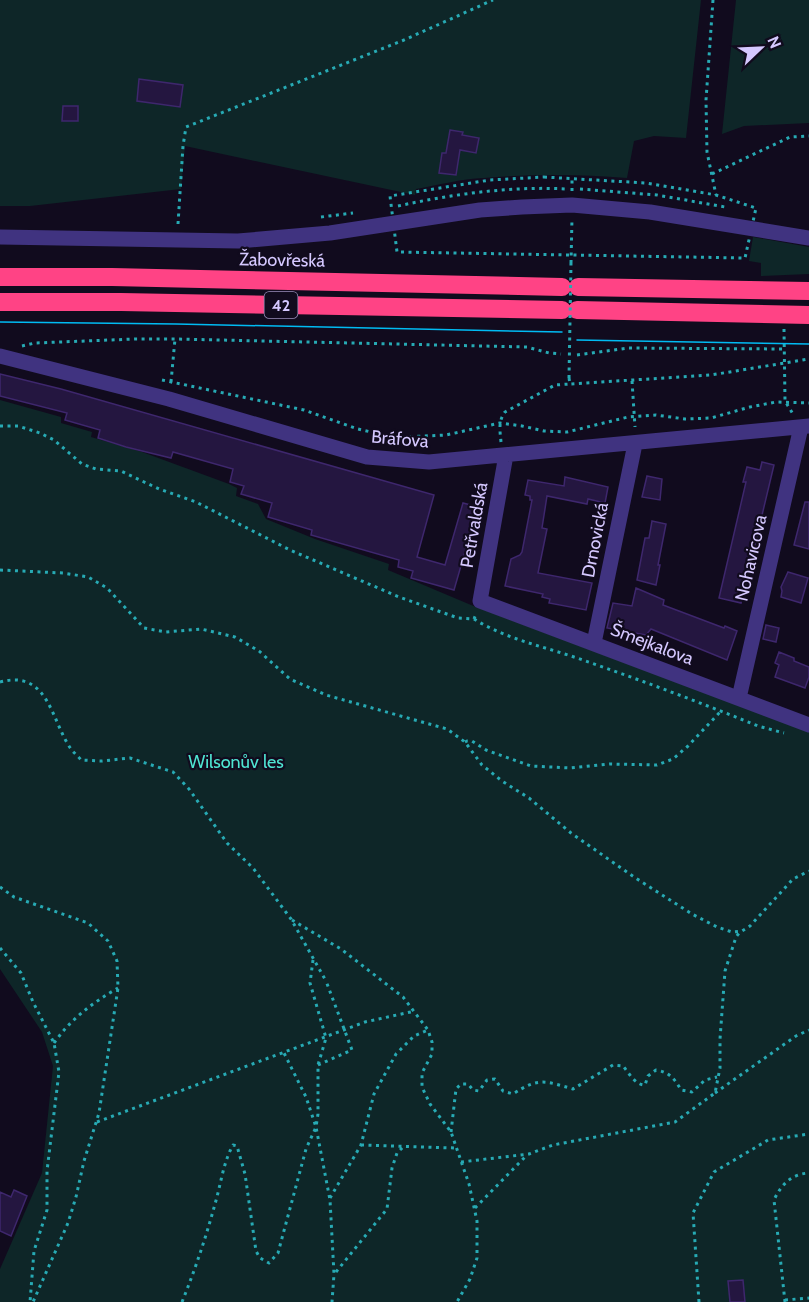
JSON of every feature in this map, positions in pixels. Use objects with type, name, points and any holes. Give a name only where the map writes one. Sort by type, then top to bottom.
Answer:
[{"type":"highway","name":"Žabovřeská","points":[[0,277],[112,277],[809,291]]},
{"type":"highway","name":"42","points":[[0,302],[121,302],[809,315]]},
{"type":"street","points":[[0,237],[238,241],[330,233],[480,210],[555,206],[650,212],[809,238]]},
{"type":"street","name":"Bráfova","points":[[6,352],[367,457],[429,462],[805,427]]},
{"type":"street","name":"Nohavicova","points":[[739,698],[805,427]]},
{"type":"street","name":"Drnovická","points":[[594,643],[635,444]]},
{"type":"street","name":"Petřvaldská","points":[[480,601],[506,455]]},
{"type":"street","name":"Šmejkalova","points":[[480,601],[809,725]]},
{"type":"path","points":[[178,224],[186,128],[404,40],[493,0]]},
{"type":"path","points":[[713,0],[705,100],[707,152],[716,195]]},
{"type":"path","points":[[712,174],[790,137],[809,136]]},
{"type":"path","points":[[391,207],[390,196],[490,180],[544,177],[646,183],[716,195],[756,208],[749,229],[745,258],[397,252],[394,234]]},
{"type":"path","points":[[572,178],[572,189]]},
{"type":"path","points":[[572,215],[580,215]]},
{"type":"path","points":[[570,384],[572,224]]},
{"type":"path","points":[[784,328],[785,401],[805,427]]},
{"type":"path","points":[[6,352],[35,343],[175,339],[527,347],[561,354]]},
{"type":"path","points":[[169,399],[175,339]]},
{"type":"path","points":[[577,355],[629,348],[785,349]]},
{"type":"path","points":[[500,423],[505,412],[555,385],[711,375],[809,359]]},
{"type":"path","points":[[160,380],[304,410],[358,429],[384,435],[424,437],[500,423],[544,431],[567,432],[635,416],[711,418],[750,406],[785,401],[809,403]]},
{"type":"path","points":[[632,381],[635,416]]},
{"type":"path","points":[[0,426],[18,426],[40,433],[54,440],[82,464],[96,469],[121,471],[159,489],[196,502],[290,550],[399,597],[458,618],[474,619],[516,639],[576,657],[758,726],[789,734]]},
{"type":"path","points":[[0,570],[63,573],[88,577],[107,588],[144,628],[166,632],[201,629],[235,637],[259,651],[290,679],[326,695],[447,729],[465,742],[482,765],[502,782],[529,798],[571,833],[634,878],[708,922],[732,932],[742,931]]},
{"type":"path","points":[[474,619],[480,601]]},
{"type":"path","points":[[0,682],[8,680],[29,682],[45,695],[71,749],[81,760],[102,761],[130,758],[172,772],[189,789],[227,843],[254,868],[291,919],[326,981],[352,1050],[318,1065]]},
{"type":"path","points":[[465,742],[472,741],[486,750],[531,766],[570,768],[610,764],[657,765],[673,759],[721,711],[739,698]]},
{"type":"path","points":[[715,1093],[725,971],[736,937],[762,915],[793,879],[809,871]]},
{"type":"path","points":[[0,887],[14,897],[88,923],[108,941],[117,961],[118,988],[107,1070],[96,1122],[68,1223],[32,1302]]},
{"type":"path","points":[[291,919],[341,949],[403,997],[428,1030],[432,1042],[432,1054],[422,1073],[422,1087],[430,1104],[451,1132],[469,1184],[477,1221],[477,1258],[470,1279],[457,1302]]},
{"type":"path","points":[[0,948],[21,972],[54,1043],[59,1072],[47,1172],[47,1210],[34,1251],[32,1302]]},
{"type":"path","points":[[182,1302],[233,1145],[237,1146],[245,1174],[256,1251],[260,1258],[269,1263],[278,1253],[306,1149],[316,1127],[318,1065],[326,1038],[310,983],[313,958]]},
{"type":"path","points":[[54,1043],[86,1008],[118,988]]},
{"type":"path","points":[[96,1122],[365,1022],[415,1011]]},
{"type":"path","points":[[330,1200],[361,1145],[374,1094],[396,1054],[414,1036],[428,1030]]},
{"type":"path","points":[[461,1162],[529,1154],[553,1145],[675,1122],[796,1036],[809,1030]]},
{"type":"path","points":[[284,1053],[306,1097],[316,1127],[330,1200],[334,1274],[332,1302]]},
{"type":"path","points":[[451,1132],[456,1089],[460,1084],[468,1084],[473,1090],[479,1091],[487,1080],[495,1079],[503,1091],[513,1094],[525,1086],[543,1080],[573,1089],[613,1065],[623,1066],[636,1083],[641,1085],[645,1085],[648,1076],[656,1070],[665,1071],[675,1079],[681,1090],[692,1092],[705,1080],[718,1076]]},
{"type":"path","points":[[699,1302],[693,1213],[714,1172],[768,1140],[809,1134]]},
{"type":"path","points":[[361,1145],[456,1148]]},
{"type":"path","points":[[334,1274],[387,1209],[392,1168],[397,1153],[404,1146]]},
{"type":"path","points":[[474,1208],[529,1154]]},
{"type":"path","points":[[809,1173],[792,1178],[780,1187],[774,1200],[785,1301],[809,1298]]},
{"type":"green space","points":[[0,0],[701,0],[686,138],[654,136],[634,141],[627,178],[556,175],[475,179],[416,189],[415,195],[185,146],[181,189],[30,206],[0,206]]},
{"type":"green space","points":[[736,0],[809,0],[809,123],[744,126],[722,134]]},
{"type":"green space","points":[[753,237],[809,247],[809,274],[761,276],[761,263],[749,261]]},
{"type":"green space","name":"Wilsonův les","points":[[0,400],[61,417],[61,423],[92,432],[91,437],[142,452],[229,484],[237,488],[236,496],[258,504],[266,519],[315,539],[389,564],[388,570],[471,605],[809,732],[809,1302],[0,1302],[0,1269],[42,1173],[53,1066],[42,1032],[0,969]]},
{"type":"building","points":[[139,79],[183,85],[180,107],[137,101]]},
{"type":"building","points":[[63,106],[78,106],[78,121],[62,121]]},
{"type":"building","points":[[450,130],[479,138],[476,153],[460,150],[456,175],[439,173],[442,153],[446,153]]},
{"type":"building","points":[[0,374],[61,389],[434,495],[417,557],[445,565],[463,503],[478,507],[454,590],[411,578],[413,571],[398,567],[399,560],[311,535],[312,530],[268,517],[272,503],[241,494],[244,486],[230,482],[233,469],[173,452],[171,458],[126,447],[98,438],[100,430],[65,420],[67,413],[0,396]]},
{"type":"building","points":[[762,462],[774,465],[741,603],[719,598],[746,482],[743,482],[747,467],[760,470]]},
{"type":"building","points":[[647,476],[662,479],[660,500],[642,497]]},
{"type":"building","points":[[565,477],[608,487],[605,503],[588,499],[587,504],[547,496],[542,528],[547,529],[538,573],[592,583],[586,610],[549,603],[550,599],[542,597],[543,594],[505,586],[511,559],[522,552],[532,500],[530,496],[525,495],[528,480],[564,486]]},
{"type":"building","points":[[805,502],[809,502],[809,549],[794,545]]},
{"type":"building","points":[[652,521],[666,524],[656,585],[637,580],[645,538],[649,538]]},
{"type":"building","points":[[788,572],[808,578],[801,603],[781,597],[781,587]]},
{"type":"building","points":[[636,588],[664,600],[663,605],[737,631],[727,660],[651,629],[646,635],[607,628],[613,603],[632,606]]},
{"type":"building","points":[[766,625],[779,628],[776,642],[763,639]]},
{"type":"building","points":[[779,652],[809,667],[809,677],[805,688],[775,677],[779,665],[775,663]]},
{"type":"building","points":[[14,1190],[27,1196],[11,1236],[0,1231],[0,1192],[11,1197]]},
{"type":"building","points":[[743,1280],[745,1302],[730,1302],[728,1281]]},
{"type":"tram line","points":[[0,322],[562,332]]},
{"type":"tram line","points":[[577,340],[809,344]]}]
